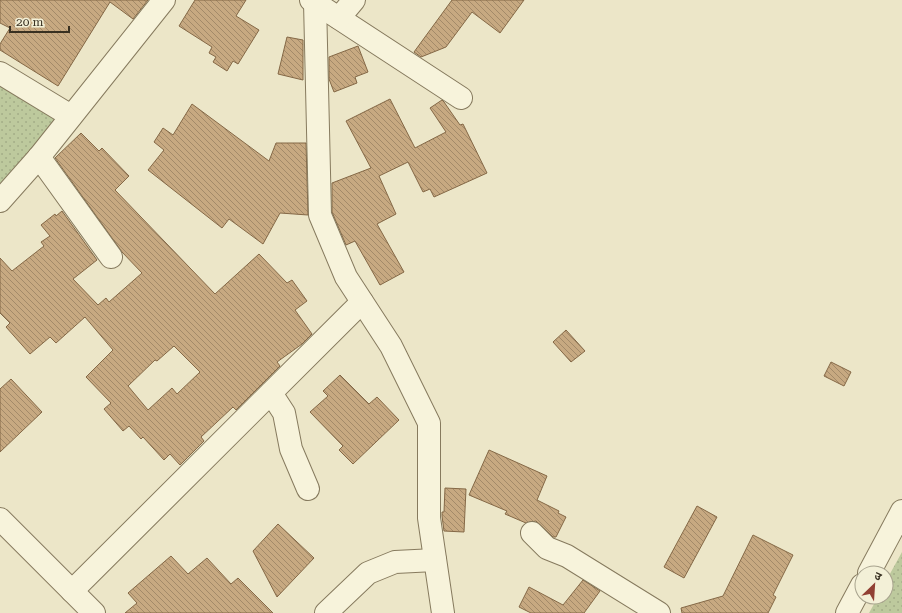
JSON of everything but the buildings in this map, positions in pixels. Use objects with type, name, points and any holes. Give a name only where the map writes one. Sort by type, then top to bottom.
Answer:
[{"type":"street","points":[[0,201],[39,157],[164,0]]},
{"type":"street","points":[[339,18],[354,0]]},
{"type":"street","points":[[313,1],[461,98]]},
{"type":"street","points":[[313,1],[320,215],[346,277],[391,346],[429,423],[429,518],[443,613]]},
{"type":"street","points":[[0,73],[71,116]]},
{"type":"street","points":[[39,157],[111,257]]},
{"type":"street","points":[[72,591],[362,302]]},
{"type":"street","points":[[271,393],[284,413],[291,449],[308,489]]},
{"type":"street","points":[[872,565],[902,511]]},
{"type":"street","points":[[0,519],[94,613]]},
{"type":"street","points":[[532,533],[546,548],[567,556],[659,613]]},
{"type":"street","points":[[326,613],[368,573],[395,562],[435,560]]},
{"type":"street","points":[[847,613],[854,600]]},
{"type":"green space","points":[[0,73],[71,116],[0,196]]},
{"type":"green space","points":[[902,552],[902,613],[869,613],[874,605],[894,605],[894,566]]}]
